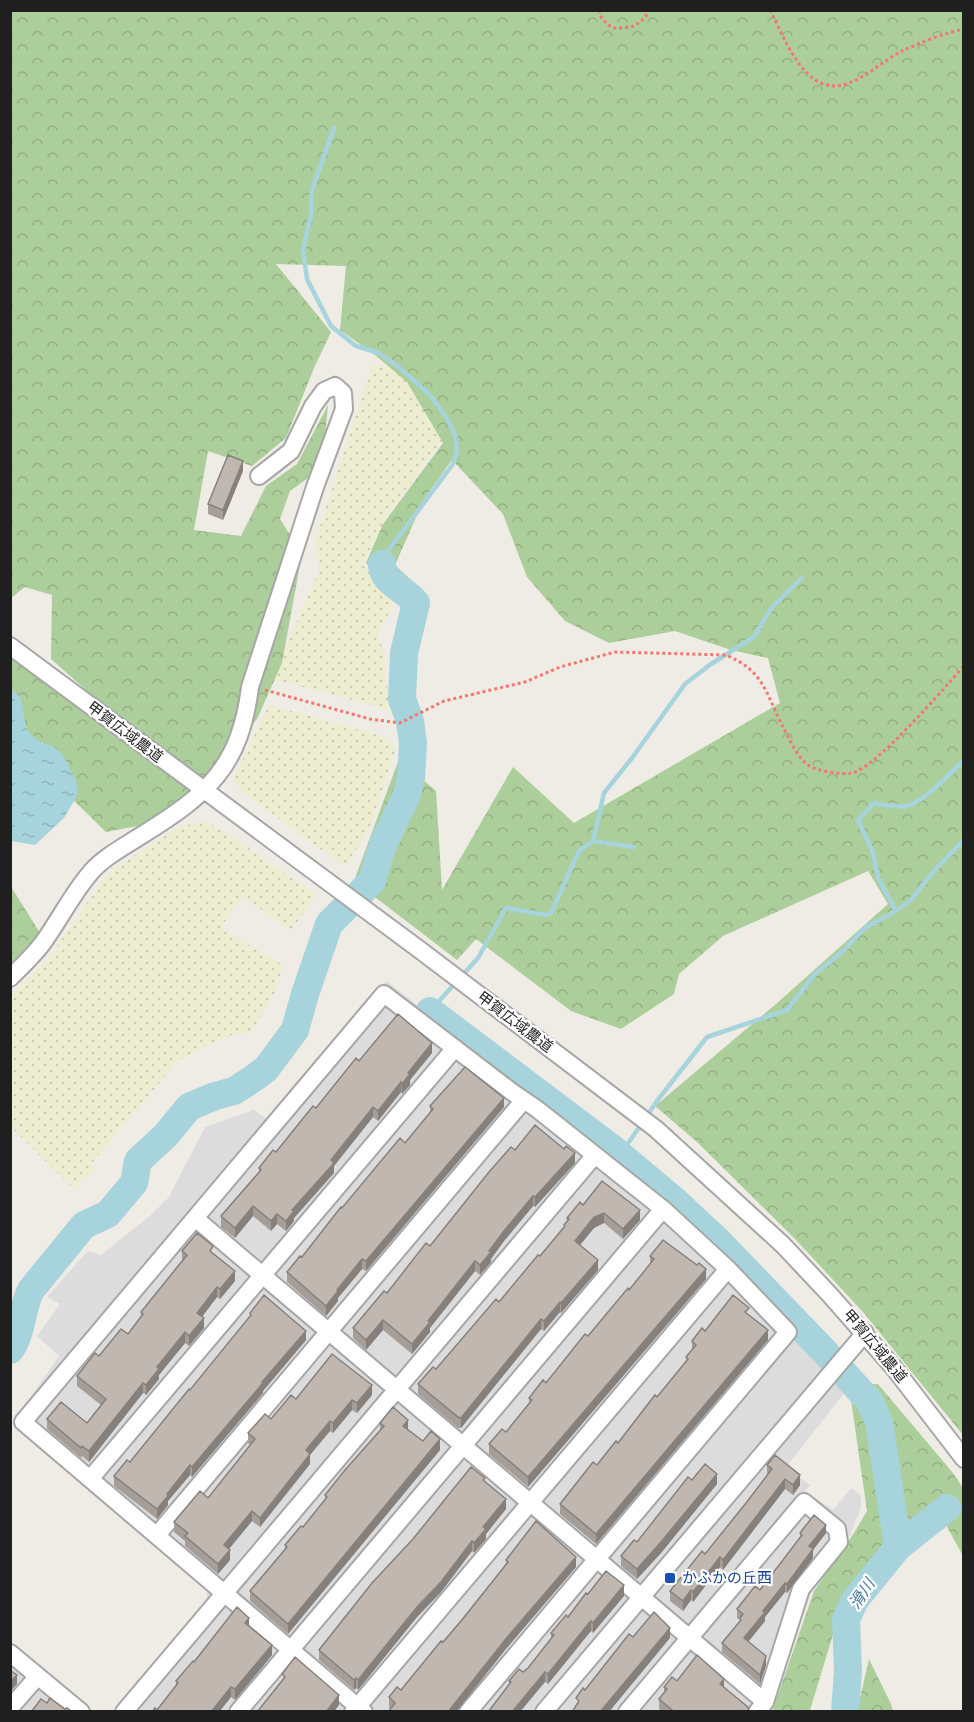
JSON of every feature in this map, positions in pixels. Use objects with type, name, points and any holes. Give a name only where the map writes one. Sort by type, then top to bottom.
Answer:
[{"type":"street","points":[[10,978],[40,946],[91,872],[114,853],[183,810],[220,772],[236,744],[246,714],[250,687],[315,487],[344,409],[343,393],[334,386],[324,391],[313,406],[291,451],[259,476]]},
{"type":"street","name":"甲賀広域農道","points":[[10,646],[656,1129],[783,1245],[865,1333],[963,1459]]},
{"type":"street","points":[[468,1712],[788,1332],[728,1269],[663,1209],[384,994],[22,1422],[224,1592],[358,1710],[530,1502],[728,1269]]},
{"type":"street","points":[[90,1479],[455,1048]]},
{"type":"street","points":[[157,1535],[524,1100]]},
{"type":"street","points":[[124,1712],[595,1155]]},
{"type":"street","points":[[238,1712],[663,1209]]},
{"type":"street","points":[[195,1218],[689,1638],[761,1707],[801,1589],[838,1542],[837,1529],[804,1502],[689,1638],[627,1712]]},
{"type":"street","points":[[544,1712],[865,1333]]},
{"type":"street","points":[[10,1653],[81,1712]]},
{"type":"street","points":[[10,1708],[38,1676]]},
{"type":"path","points":[[599,10],[602,19],[612,28],[631,28],[642,22],[650,10]]},
{"type":"path","points":[[770,10],[787,45],[809,75],[827,86],[849,84],[902,51],[963,29]]},
{"type":"path","points":[[250,687],[370,719],[400,723],[444,701],[525,682],[560,668],[615,652],[726,655],[741,661],[757,674],[796,751],[809,766],[830,772],[853,773],[873,760],[926,709],[963,666]]},
{"type":"shaded area","points":[[386,981],[588,1135],[706,1235],[754,1283],[845,1392],[786,1467],[810,1485],[805,1491],[833,1510],[851,1488],[861,1495],[861,1507],[850,1535],[812,1588],[768,1711],[114,1711],[207,1601],[207,1588],[12,1424],[59,1356],[37,1336],[60,1304],[47,1297],[88,1251],[101,1255],[151,1215],[169,1197],[205,1127],[254,1110],[268,1120]]},
{"type":"shaded area","points":[[11,1643],[93,1711],[11,1711]]},
{"type":"green space","points":[[11,11],[963,11],[963,1435],[863,1312],[796,1240],[697,1142],[655,1106],[776,1004],[888,904],[868,871],[723,936],[679,974],[674,994],[621,1029],[571,1011],[476,939],[457,960],[354,881],[399,759],[436,791],[442,890],[513,767],[574,823],[780,703],[768,658],[731,650],[675,631],[609,643],[565,621],[527,577],[503,514],[452,460],[424,499],[395,565],[412,581],[393,593],[366,563],[383,524],[443,443],[407,382],[340,330],[346,266],[276,264],[331,332],[286,438],[252,466],[208,451],[194,530],[241,536],[266,486],[297,464],[328,405],[322,468],[290,491],[280,519],[302,554],[282,663],[258,717],[200,802],[185,817],[106,832],[63,790],[11,713],[11,658],[31,673],[112,713],[51,659],[52,595],[25,587],[11,598]]},
{"type":"green space","points":[[372,364],[416,375],[445,436],[386,517],[363,564],[394,602],[378,635],[385,655],[385,677],[391,710],[272,679],[319,571],[316,539]]},
{"type":"green space","points":[[269,705],[386,737],[396,747],[369,830],[345,867],[240,790],[234,778]]},
{"type":"green space","points":[[206,821],[317,896],[291,930],[243,897],[220,928],[283,965],[275,992],[252,1032],[226,1036],[178,1061],[90,1165],[96,1169],[74,1189],[11,1127],[11,997],[52,953],[108,873],[179,827]]},
{"type":"green space","points":[[10,885],[40,933],[11,963],[10,963]]},
{"type":"green space","points":[[878,1384],[963,1488],[963,1556],[938,1510],[883,1552],[843,1602],[809,1712],[772,1712],[814,1591],[867,1511],[849,1386]]},
{"type":"green space","points":[[869,1659],[891,1704],[893,1711],[857,1711]]},
{"type":"water","points":[[11,689],[20,697],[27,731],[40,742],[54,747],[63,755],[76,780],[78,794],[64,818],[35,845],[11,841]]},
{"type":"building","points":[[228,455],[243,461],[223,510],[208,504]]},
{"type":"building","points":[[398,1014],[432,1043],[408,1073],[410,1074],[378,1111],[373,1107],[331,1160],[334,1163],[292,1210],[294,1211],[286,1221],[277,1214],[271,1221],[253,1206],[235,1228],[221,1216],[261,1170],[259,1168],[273,1150],[276,1152],[313,1106],[316,1108],[356,1058],[359,1061]]},
{"type":"building","points":[[465,1067],[504,1098],[366,1261],[362,1259],[326,1306],[287,1272],[400,1138],[405,1143],[433,1109],[430,1106]]},
{"type":"building","points":[[535,1125],[564,1149],[566,1146],[575,1153],[535,1197],[533,1196],[480,1265],[475,1261],[412,1344],[383,1320],[366,1340],[353,1328],[384,1291],[387,1293],[426,1243],[430,1246],[511,1147],[515,1150]]},
{"type":"building","points":[[602,1181],[640,1210],[623,1229],[604,1213],[594,1217],[575,1241],[598,1260],[544,1321],[541,1319],[461,1418],[458,1417],[418,1384],[433,1367],[436,1369],[496,1299],[499,1302],[565,1226],[569,1219],[567,1218],[580,1202],[583,1205]]},
{"type":"building","points":[[197,1233],[213,1246],[210,1251],[235,1271],[220,1289],[217,1287],[197,1313],[204,1318],[189,1336],[185,1332],[157,1367],[159,1369],[146,1385],[143,1383],[89,1451],[82,1446],[81,1448],[47,1419],[61,1402],[87,1423],[106,1399],[77,1376],[95,1353],[99,1356],[121,1329],[128,1334],[143,1314],[141,1312],[187,1255],[182,1251]]},
{"type":"building","points":[[663,1240],[706,1269],[528,1477],[489,1444],[502,1429],[506,1432],[532,1400],[529,1398],[543,1380],[546,1383],[585,1334],[588,1336],[628,1288],[629,1290],[654,1259],[650,1256]]},
{"type":"building","points":[[264,1295],[306,1331],[192,1467],[190,1465],[157,1509],[114,1476],[127,1460],[130,1462],[190,1390],[251,1315],[250,1313]]},
{"type":"building","points":[[733,1295],[749,1308],[745,1312],[768,1330],[596,1534],[560,1504],[593,1462],[597,1465],[616,1441],[618,1443],[655,1395],[657,1397],[688,1359],[686,1357],[696,1345],[692,1341],[702,1328],[705,1331]]},
{"type":"building","points":[[332,1354],[372,1385],[357,1403],[352,1400],[333,1423],[330,1421],[306,1450],[310,1454],[260,1518],[252,1511],[224,1545],[230,1550],[218,1564],[185,1536],[188,1533],[174,1522],[200,1491],[208,1498],[255,1439],[248,1433],[265,1414],[271,1419],[291,1395],[296,1399]]},
{"type":"building","points":[[393,1407],[408,1420],[403,1426],[423,1441],[431,1431],[440,1439],[288,1624],[250,1591],[287,1547],[285,1545],[327,1497],[325,1495],[345,1470],[384,1426],[380,1423]]},
{"type":"building","points":[[775,1455],[800,1475],[793,1485],[785,1479],[723,1560],[720,1557],[693,1592],[691,1590],[683,1601],[670,1591],[702,1551],[705,1554],[746,1503],[772,1469],[767,1465]]},
{"type":"building","points":[[705,1464],[717,1474],[637,1569],[621,1556],[634,1540],[637,1542],[688,1477],[692,1480]]},
{"type":"building","points":[[471,1467],[506,1499],[483,1527],[486,1529],[474,1543],[472,1541],[441,1582],[417,1607],[358,1680],[356,1678],[354,1680],[319,1650],[372,1583],[413,1539]]},
{"type":"building","points":[[814,1515],[826,1525],[809,1546],[813,1549],[744,1638],[766,1656],[760,1675],[722,1643],[741,1620],[743,1614],[737,1609],[755,1586],[760,1590],[802,1535],[800,1533]]},
{"type":"building","points":[[536,1521],[576,1557],[505,1640],[448,1712],[388,1712],[395,1703],[389,1697],[397,1687],[401,1690],[441,1641],[443,1642],[462,1620],[508,1562],[506,1560]]},
{"type":"building","points":[[606,1571],[624,1585],[593,1623],[591,1621],[589,1623],[548,1674],[545,1672],[512,1712],[488,1712],[519,1669],[523,1672],[528,1668],[554,1635],[551,1633],[566,1615],[568,1617]]},
{"type":"building","points":[[237,1607],[249,1618],[245,1623],[272,1645],[235,1689],[231,1687],[211,1712],[152,1712],[155,1708],[157,1710],[178,1683],[176,1681],[194,1662]]},
{"type":"building","points":[[654,1612],[670,1628],[600,1712],[572,1712],[579,1701],[576,1698],[583,1688],[585,1690],[629,1634],[633,1637]]},
{"type":"building","points":[[697,1655],[724,1679],[720,1684],[749,1708],[747,1712],[671,1712],[672,1710],[659,1699],[667,1689],[664,1687],[672,1677],[677,1681]]},
{"type":"building","points":[[295,1657],[339,1695],[326,1712],[257,1712],[285,1677],[282,1674]]},
{"type":"building","points":[[10,1670],[17,1675],[10,1682]]},
{"type":"building","points":[[50,1698],[72,1712],[31,1712],[41,1699],[47,1703]]},
{"type":"waterway","points":[[334,128],[312,190],[311,214],[303,250],[307,279],[331,326],[356,346],[379,353],[431,396],[448,420],[455,435],[457,450],[453,464],[385,555],[382,564]]},
{"type":"waterway","points":[[10,1350],[17,1336],[31,1290],[84,1225],[108,1214],[134,1183],[138,1161],[166,1135],[189,1107],[234,1091],[266,1069],[295,1030],[329,924],[372,881],[383,844],[406,797],[411,778],[413,743],[410,721],[402,699],[404,653],[416,603],[390,581],[383,571],[382,564]]},
{"type":"waterway","points":[[430,1011],[478,958],[506,908],[546,915],[551,913],[579,851],[593,841],[604,793],[685,684],[711,664],[754,637],[772,607],[802,578]]},
{"type":"waterway","points":[[896,911],[878,878],[873,852],[858,820],[874,803],[903,806],[918,801],[964,760]]},
{"type":"waterway","points":[[620,1155],[657,1101],[707,1037],[787,1010],[815,974],[841,953],[865,928],[911,900],[933,872],[964,840]]},
{"type":"waterway","points":[[593,841],[634,847]]},
{"type":"waterway","points":[[430,1011],[613,1149],[675,1201],[718,1241],[870,1402],[879,1422],[898,1547]]},
{"type":"waterway","name":"滑川","points":[[845,1712],[848,1671],[846,1619],[855,1600],[898,1547],[947,1508]]},
{"type":"place","name":"かふかの丘西","points":[[670,1578]]}]
